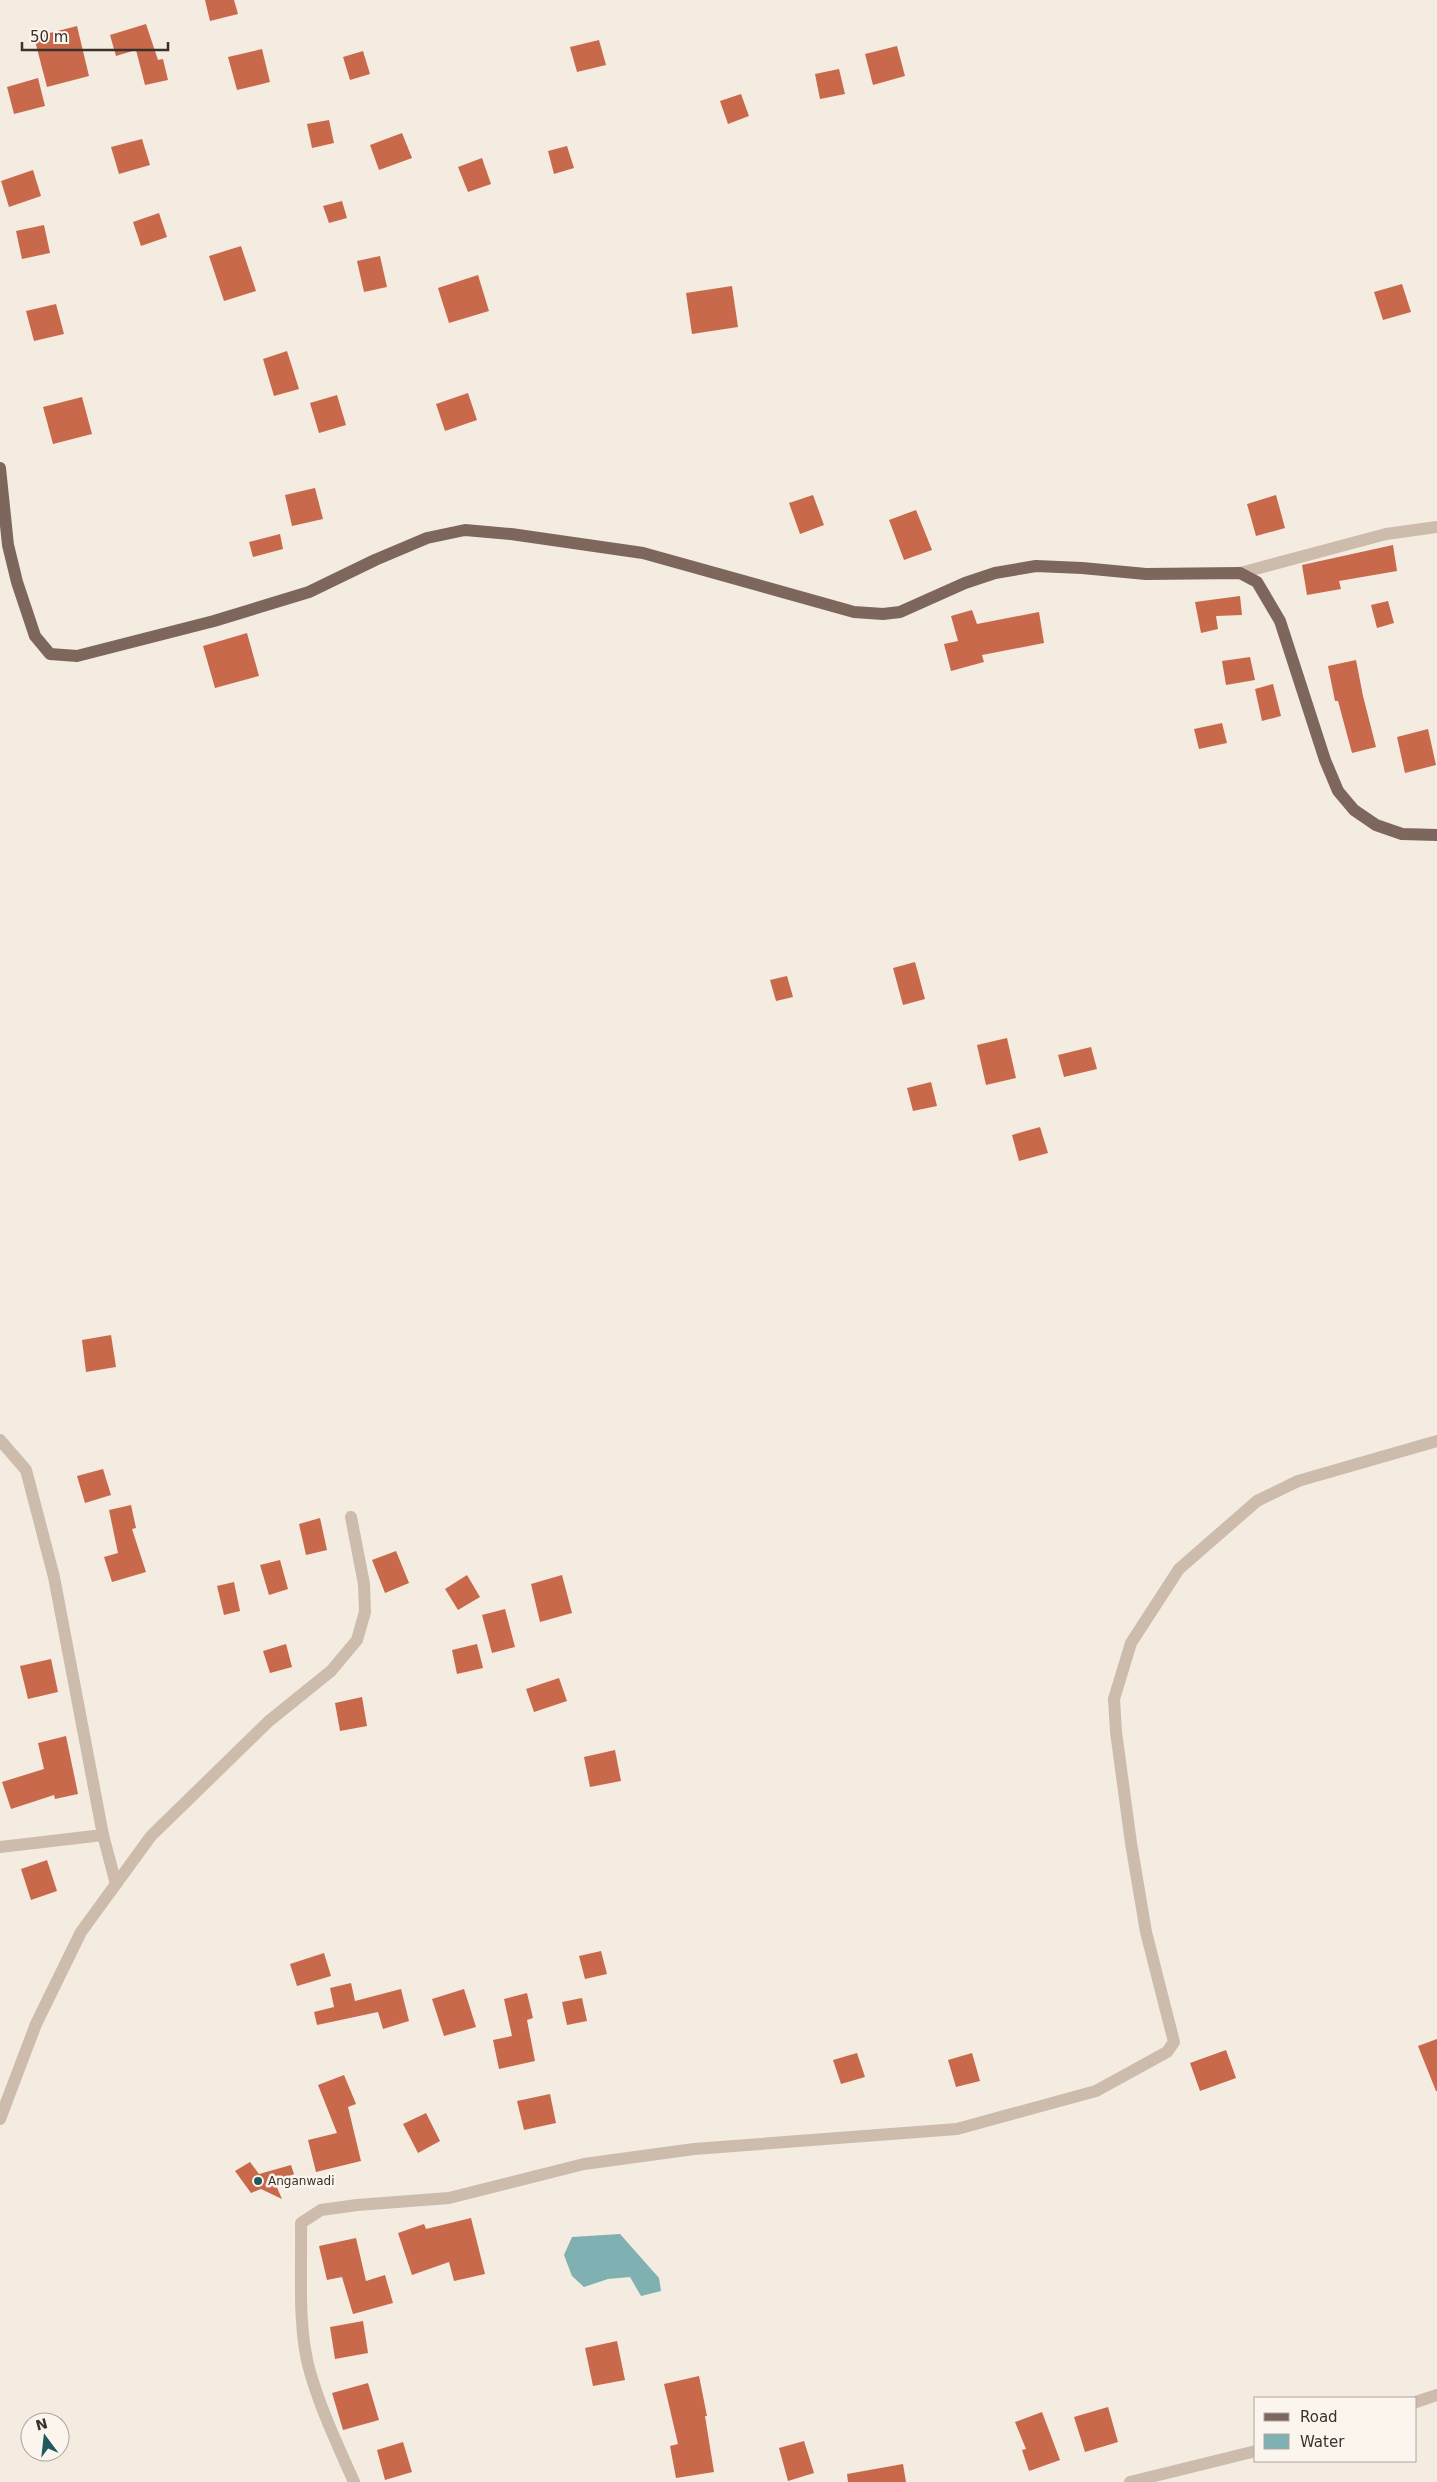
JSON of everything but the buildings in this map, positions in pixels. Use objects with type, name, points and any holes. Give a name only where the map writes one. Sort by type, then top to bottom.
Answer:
[{"type":"main road","points":[[0,468],[8,545],[17,582],[35,636],[50,654],[77,656],[214,621],[309,592],[375,560],[427,538],[466,530],[511,534],[643,553],[854,612],[883,614],[900,612],[965,583],[995,573],[1036,566],[1146,574],[1240,574],[1257,582],[1280,621],[1325,760],[1338,791],[1354,810],[1376,825],[1402,834],[1437,835]]},
{"type":"street","points":[[1240,574],[1386,534],[1437,528]]},
{"type":"street","points":[[0,1440],[26,1470],[54,1577],[103,1835],[116,1884]]},
{"type":"street","points":[[354,2482],[329,2427],[309,2370],[303,2324],[301,2223],[321,2210],[356,2205],[449,2198],[584,2164],[694,2149],[957,2130],[1096,2091],[1167,2052],[1174,2042],[1146,1932],[1131,1843],[1116,1732],[1114,1699],[1132,1643],[1180,1570],[1257,1501],[1298,1481],[1437,1442]]},
{"type":"street","points":[[0,2119],[36,2024],[81,1932],[151,1836],[269,1721],[331,1671],[357,1640],[365,1612],[364,1584],[351,1517]]},
{"type":"street","points":[[0,1847],[103,1835]]},
{"type":"street","points":[[1417,2402],[1437,2395]]},
{"type":"street","points":[[1130,2482],[1254,2451]]},
{"type":"water","points":[[620,2234],[659,2278],[661,2291],[641,2296],[630,2277],[608,2279],[584,2287],[572,2276],[564,2255],[572,2237]]},
{"type":"place","name":"Anganwadi","points":[[258,2181]]}]
